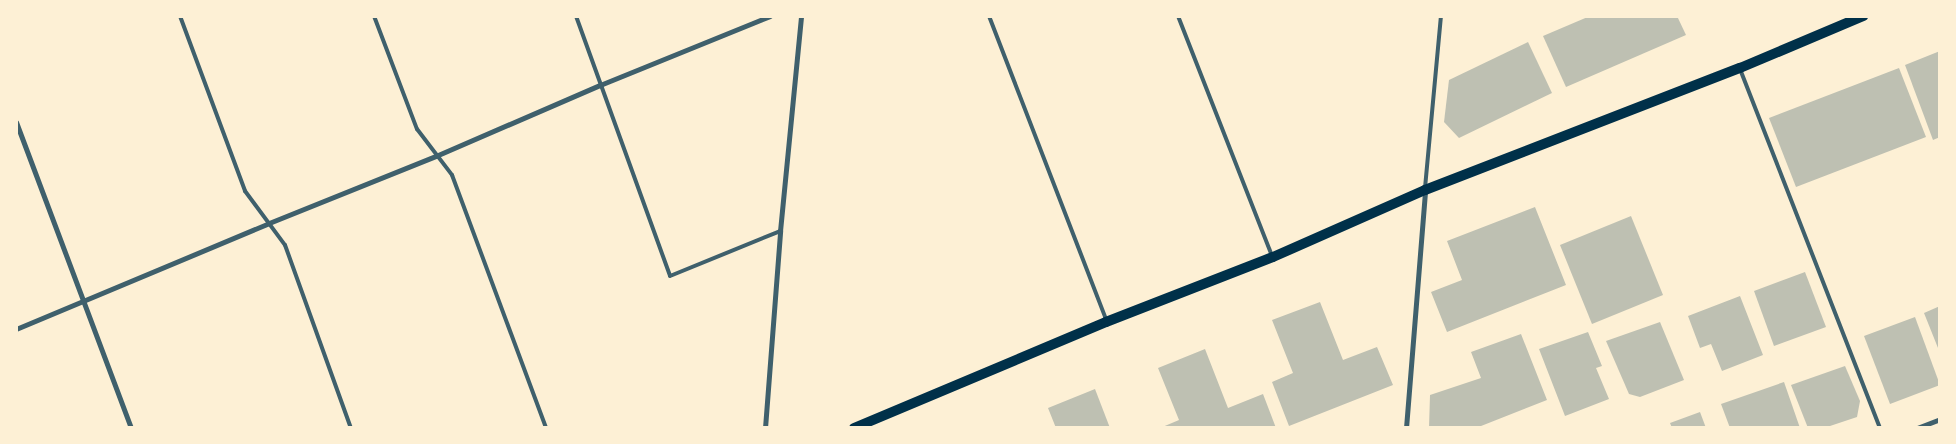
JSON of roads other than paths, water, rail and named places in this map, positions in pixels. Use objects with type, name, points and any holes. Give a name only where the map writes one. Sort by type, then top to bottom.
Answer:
[{"type":"main road","points":[[854,428],[1106,322],[1273,257],[1425,190],[1740,68],[1863,16]]},
{"type":"street","points":[[16,329],[770,16]]},
{"type":"street","points":[[765,428],[780,231],[802,16]]},
{"type":"street","points":[[16,122],[131,428]]},
{"type":"street","points":[[1406,428],[1425,190]]},
{"type":"street","points":[[1917,428],[1940,419]]},
{"type":"lane","points":[[180,16],[245,192],[285,244],[351,428]]},
{"type":"lane","points":[[374,16],[417,129],[452,175],[546,428]]},
{"type":"lane","points":[[576,16],[670,276],[780,231]]},
{"type":"lane","points":[[989,16],[1106,322]]},
{"type":"lane","points":[[1178,16],[1273,257]]},
{"type":"lane","points":[[1425,190],[1441,16]]},
{"type":"lane","points":[[1740,68],[1880,428]]}]
